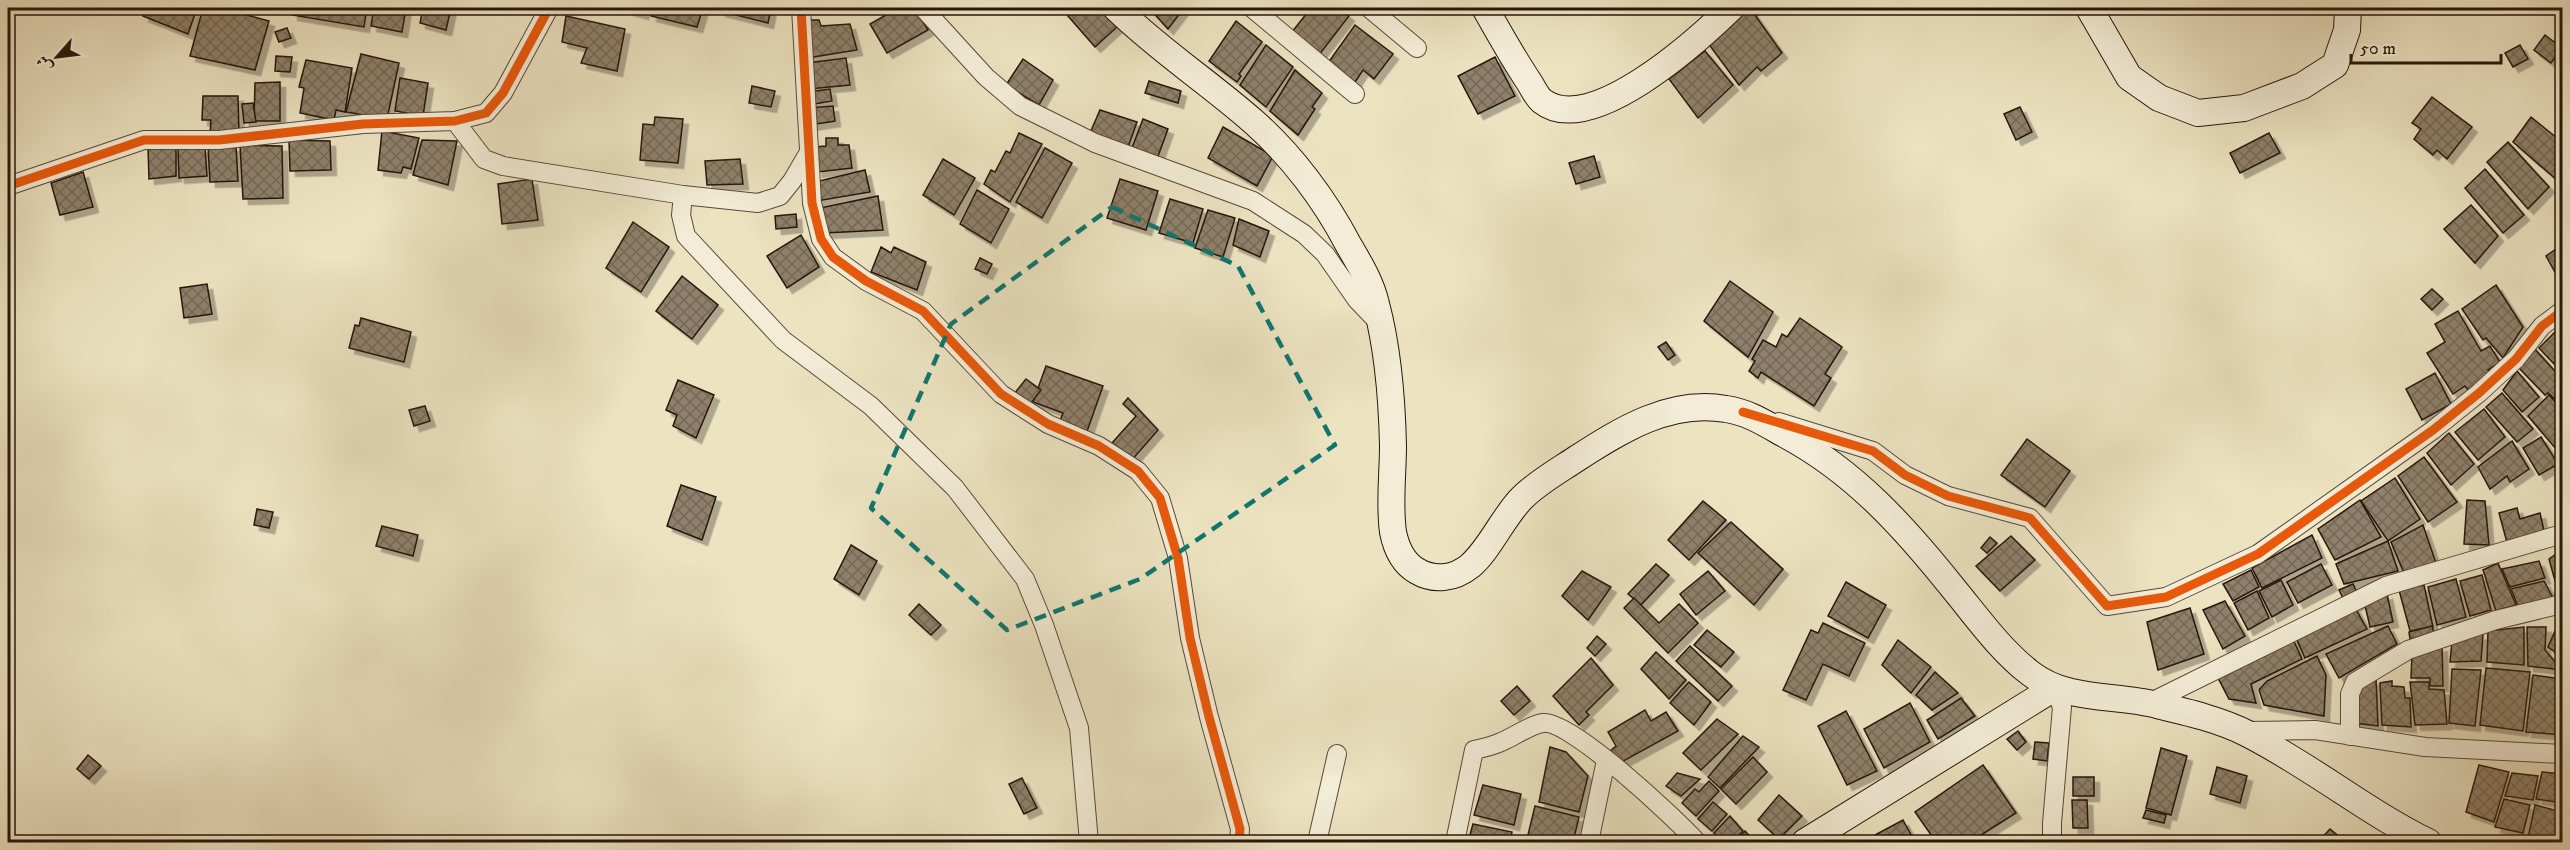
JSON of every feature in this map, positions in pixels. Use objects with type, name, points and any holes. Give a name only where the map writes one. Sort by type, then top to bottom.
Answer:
[{"type":"main road","points":[[1116,8],[1168,56],[1257,124],[1300,172],[1338,224],[1365,274],[1376,300],[1381,326],[1392,431],[1393,530],[1397,547],[1406,562],[1418,572],[1435,579],[1448,577],[1470,565],[1522,498],[1545,479],[1618,432],[1664,412],[1708,405],[1743,412],[1820,453],[1882,505],[2008,654],[2031,675],[2054,688],[2102,699],[2149,703],[2243,731],[2282,753],[2395,826],[2428,843]]},
{"type":"main road","points":[[1485,8],[1514,60],[1543,101],[1573,112],[1614,97],[1659,70],[1706,32],[1731,8]]},
{"type":"main road","points":[[2089,8],[2129,77],[2158,98],[2198,113],[2244,108],[2302,86],[2335,65],[2347,30],[2348,8]]},
{"type":"main road","points":[[1804,843],[2054,688]]},
{"type":"street","points":[[8,186],[144,140],[219,140],[363,124],[455,121],[486,114],[503,93],[549,8]]},
{"type":"street","points":[[801,8],[812,203],[821,239],[833,257],[866,281],[923,311],[1001,394],[1048,424],[1109,452],[1137,471],[1160,498],[1178,558],[1190,638],[1240,830],[1239,843]]},
{"type":"street","points":[[923,8],[986,77],[1020,106],[1095,143],[1252,201],[1304,234],[1325,254],[1357,300],[1381,326]]},
{"type":"street","points":[[1252,8],[1354,94]]},
{"type":"street","points":[[1369,8],[1417,48]]},
{"type":"street","points":[[455,121],[484,159],[503,166],[683,195],[758,203],[780,196],[809,152]]},
{"type":"street","points":[[683,195],[681,215],[686,236],[783,340],[871,406],[955,488],[1025,579],[1044,625],[1079,728],[1089,843]]},
{"type":"street","points":[[1743,412],[1873,451],[1905,475],[1948,496],[2030,518],[2107,606],[2166,597],[2258,554],[2433,430],[2516,359],[2542,326],[2562,311]]},
{"type":"street","points":[[2149,703],[2386,586],[2562,534]]},
{"type":"street","points":[[2350,736],[2350,694],[2355,682],[2408,650],[2496,620],[2562,604]]},
{"type":"street","points":[[2052,843],[2062,707],[2054,688]]},
{"type":"street","points":[[1455,843],[1474,750],[1498,744],[1542,723],[1554,723],[1606,760],[1672,815],[1697,843]]},
{"type":"street","points":[[2243,731],[2315,730],[2425,747],[2562,754]]},
{"type":"street","points":[[1317,843],[1337,754]]},
{"type":"street","points":[[1589,843],[1606,760]]},
{"type":"highlighted area","points":[[1112,207],[1238,266],[1335,445],[1140,579],[1007,630],[871,508],[951,324]]},
{"type":"building","points":[[147,8],[197,8],[188,34],[143,16]]},
{"type":"building","points":[[203,8],[222,8],[269,21],[255,70],[190,56]]},
{"type":"building","points":[[293,8],[367,8],[364,27],[292,15]]},
{"type":"building","points":[[374,8],[406,8],[402,32],[371,26]]},
{"type":"building","points":[[423,8],[451,8],[446,30],[420,23]]},
{"type":"building","points":[[621,8],[644,8],[643,14]]},
{"type":"building","points":[[653,8],[703,8],[697,27],[651,16]]},
{"type":"building","points":[[721,8],[771,8],[768,23],[720,11]]},
{"type":"building","points":[[898,8],[915,8],[928,30],[887,53],[870,24]]},
{"type":"building","points":[[1077,8],[1100,8],[1117,27],[1095,47],[1068,16]]},
{"type":"building","points":[[1149,8],[1184,8],[1168,29]]},
{"type":"building","points":[[1311,8],[1339,8],[1349,16],[1319,55],[1292,32]]},
{"type":"building","points":[[1750,8],[1782,53],[1761,71],[1757,67],[1739,85],[1708,43]]},
{"type":"building","points":[[566,16],[625,29],[617,71],[581,63],[587,48],[562,42]]},
{"type":"building","points":[[806,20],[819,20],[821,26],[850,24],[857,50],[807,58]]},
{"type":"building","points":[[1236,21],[1262,42],[1239,74],[1241,76],[1237,82],[1209,61]]},
{"type":"building","points":[[1355,25],[1393,54],[1374,79],[1363,70],[1353,85],[1328,63]]},
{"type":"building","points":[[287,28],[291,38],[279,42],[275,32]]},
{"type":"building","points":[[2545,35],[2562,48],[2551,63],[2534,50]]},
{"type":"building","points":[[1266,45],[1293,67],[1266,107],[1240,85]]},
{"type":"building","points":[[2520,45],[2528,59],[2513,67],[2505,53]]},
{"type":"building","points":[[1705,51],[1733,85],[1698,118],[1669,79]]},
{"type":"building","points":[[361,54],[399,63],[387,119],[346,112]]},
{"type":"building","points":[[276,56],[292,57],[290,72],[275,71]]},
{"type":"building","points":[[1495,57],[1515,96],[1478,114],[1458,76]]},
{"type":"building","points":[[846,58],[850,85],[809,89],[807,63]]},
{"type":"building","points":[[1023,59],[1053,80],[1039,105],[1006,85]]},
{"type":"building","points":[[306,60],[352,68],[345,112],[336,110],[334,120],[300,113],[304,88],[299,87]]},
{"type":"building","points":[[1295,70],[1322,93],[1312,107],[1315,109],[1298,135],[1270,111]]},
{"type":"building","points":[[400,78],[428,83],[423,116],[395,111]]},
{"type":"building","points":[[1149,81],[1181,91],[1178,103],[1145,93]]},
{"type":"building","points":[[280,82],[280,121],[254,121],[255,83]]},
{"type":"building","points":[[752,86],[775,91],[771,107],[749,103]]},
{"type":"building","points":[[830,89],[832,101],[808,105],[808,92]]},
{"type":"building","points":[[203,96],[238,96],[239,134],[210,134],[211,120],[202,120]]},
{"type":"building","points":[[2432,97],[2472,127],[2447,159],[2437,150],[2433,155],[2414,139],[2421,129],[2412,123]]},
{"type":"building","points":[[253,103],[256,122],[244,123],[242,104]]},
{"type":"building","points":[[833,106],[835,121],[810,125],[809,108]]},
{"type":"building","points":[[2020,107],[2032,132],[2016,140],[2004,114]]},
{"type":"building","points":[[1100,110],[1137,122],[1128,147],[1090,133]]},
{"type":"building","points":[[655,117],[683,119],[678,163],[640,160],[643,124],[654,125]]},
{"type":"building","points":[[2531,117],[2562,142],[2562,175],[2558,181],[2513,142]]},
{"type":"building","points":[[1143,119],[1168,129],[1157,159],[1132,148]]},
{"type":"building","points":[[1223,127],[1273,156],[1257,186],[1208,158]]},
{"type":"building","points":[[382,131],[419,138],[411,169],[403,167],[401,173],[378,170]]},
{"type":"building","points":[[1019,133],[1042,144],[1010,202],[984,184],[991,170],[995,172],[1006,151],[1010,153]]},
{"type":"building","points":[[2269,133],[2280,153],[2240,173],[2230,153]]},
{"type":"building","points":[[826,138],[838,138],[838,145],[849,145],[852,168],[817,172],[815,147],[826,146]]},
{"type":"building","points":[[289,140],[330,141],[331,170],[290,171]]},
{"type":"building","points":[[422,140],[457,141],[448,185],[413,175]]},
{"type":"building","points":[[2508,142],[2549,187],[2528,209],[2487,162]]},
{"type":"building","points":[[240,145],[282,146],[283,198],[243,199]]},
{"type":"building","points":[[208,146],[236,146],[238,181],[210,182]]},
{"type":"building","points":[[148,147],[176,148],[176,176],[149,179]]},
{"type":"building","points":[[205,147],[207,176],[179,178],[178,148]]},
{"type":"building","points":[[1045,148],[1072,163],[1042,218],[1016,202]]},
{"type":"building","points":[[1594,156],[1600,177],[1576,184],[1569,163]]},
{"type":"building","points":[[740,159],[743,184],[707,185],[705,161]]},
{"type":"building","points":[[943,159],[975,178],[954,215],[923,195]]},
{"type":"building","points":[[2485,169],[2524,215],[2503,233],[2465,188]]},
{"type":"building","points":[[865,170],[870,192],[817,201],[815,182]]},
{"type":"building","points":[[83,172],[93,207],[60,215],[51,183]]},
{"type":"building","points":[[532,179],[538,220],[502,224],[498,184]]},
{"type":"building","points":[[1120,179],[1158,191],[1146,230],[1107,218]]},
{"type":"building","points":[[977,190],[1009,209],[991,243],[960,224]]},
{"type":"building","points":[[878,196],[883,230],[825,233],[820,208]]},
{"type":"building","points":[[1170,199],[1203,209],[1193,243],[1159,233]]},
{"type":"building","points":[[2471,205],[2498,236],[2475,263],[2444,229]]},
{"type":"building","points":[[1208,210],[1235,218],[1223,257],[1195,248]]},
{"type":"building","points":[[796,214],[797,227],[776,229],[775,216]]},
{"type":"building","points":[[1239,219],[1269,231],[1260,257],[1233,245]]},
{"type":"building","points":[[633,222],[669,247],[641,292],[606,268]]},
{"type":"building","points":[[801,235],[819,267],[787,288],[767,256]]},
{"type":"building","points":[[2562,245],[2562,285],[2546,256]]},
{"type":"building","points":[[881,247],[891,253],[894,247],[926,262],[917,290],[871,272]]},
{"type":"building","points":[[980,258],[992,264],[987,274],[975,269]]},
{"type":"building","points":[[682,276],[718,305],[692,339],[656,311]]},
{"type":"building","points":[[1730,281],[1773,312],[1748,357],[1704,321]]},
{"type":"building","points":[[207,284],[212,314],[184,318],[180,288]]},
{"type":"building","points":[[2496,285],[2523,327],[2503,358],[2486,338],[2483,340],[2462,309]]},
{"type":"building","points":[[2432,289],[2443,299],[2432,310],[2421,299]]},
{"type":"building","points":[[2458,311],[2481,351],[2490,346],[2500,362],[2488,370],[2491,374],[2468,390],[2465,386],[2453,394],[2427,353],[2445,342],[2435,324]]},
{"type":"building","points":[[361,318],[411,332],[404,362],[349,348],[355,325],[359,326]]},
{"type":"building","points":[[1800,318],[1842,347],[1825,374],[1831,378],[1814,406],[1761,372],[1758,378],[1749,371],[1755,361],[1752,359],[1763,340],[1776,347],[1782,334],[1787,337]]},
{"type":"building","points":[[2557,330],[2562,335],[2562,365],[2559,369],[2539,348]]},
{"type":"building","points":[[1666,342],[1675,355],[1668,360],[1658,347]]},
{"type":"building","points":[[2535,349],[2562,379],[2562,392],[2556,400],[2548,393],[2545,395],[2519,368]]},
{"type":"building","points":[[1046,366],[1103,386],[1085,437],[1057,428],[1063,413],[1033,402]]},
{"type":"building","points":[[2517,371],[2539,397],[2522,412],[2503,390]]},
{"type":"building","points":[[2435,373],[2451,404],[2422,420],[2406,389]]},
{"type":"building","points":[[1026,379],[1041,390],[1025,411],[1010,399]]},
{"type":"building","points":[[678,380],[714,395],[696,438],[673,426],[677,415],[666,410]]},
{"type":"building","points":[[2502,393],[2533,429],[2517,442],[2486,407]]},
{"type":"building","points":[[2549,395],[2562,409],[2562,456],[2528,416]]},
{"type":"building","points":[[1128,398],[1158,430],[1131,461],[1112,443],[1136,416],[1123,404]]},
{"type":"building","points":[[425,406],[430,421],[414,426],[409,410]]},
{"type":"building","points":[[2484,409],[2505,437],[2478,460],[2455,432]]},
{"type":"building","points":[[2449,433],[2474,464],[2451,485],[2427,453]]},
{"type":"building","points":[[2541,437],[2558,464],[2539,475],[2523,448]]},
{"type":"building","points":[[2027,439],[2070,471],[2045,507],[2001,475]]},
{"type":"building","points":[[2512,441],[2529,469],[2510,482],[2507,476],[2490,489],[2478,467]]},
{"type":"building","points":[[2424,457],[2457,502],[2428,522],[2398,476]]},
{"type":"building","points":[[2395,478],[2420,519],[2388,541],[2361,501]]},
{"type":"building","points":[[681,485],[716,497],[702,540],[667,526]]},
{"type":"building","points":[[2360,500],[2381,537],[2335,560],[2318,529]]},
{"type":"building","points":[[2467,500],[2485,501],[2489,545],[2464,544]]},
{"type":"building","points":[[1703,501],[1726,520],[1689,560],[1668,540]]},
{"type":"building","points":[[2517,508],[2520,519],[2540,513],[2545,535],[2508,546],[2499,513]]},
{"type":"building","points":[[257,509],[273,512],[269,528],[254,525]]},
{"type":"building","points":[[1731,522],[1783,569],[1754,605],[1698,553]]},
{"type":"building","points":[[2423,525],[2436,563],[2404,573],[2391,542]]},
{"type":"building","points":[[382,526],[418,535],[413,556],[376,546]]},
{"type":"building","points":[[2312,535],[2322,558],[2262,588],[2252,568]]},
{"type":"building","points":[[2011,536],[2035,560],[2000,591],[1976,566]]},
{"type":"building","points":[[1990,537],[1997,543],[1987,553],[1981,548]]},
{"type":"building","points":[[2388,541],[2398,571],[2344,584],[2336,564]]},
{"type":"building","points":[[851,545],[877,561],[859,595],[834,579]]},
{"type":"building","points":[[2562,550],[2562,591],[2557,588],[2549,559]]},
{"type":"building","points":[[2539,561],[2545,578],[2510,587],[2502,569]]},
{"type":"building","points":[[2498,563],[2516,605],[2496,611],[2483,570]]},
{"type":"building","points":[[1656,564],[1669,575],[1641,605],[1628,594]]},
{"type":"building","points":[[2321,564],[2332,585],[2298,603],[2287,582]]},
{"type":"building","points":[[2251,570],[2259,587],[2233,601],[2223,584]]},
{"type":"building","points":[[1582,571],[1611,587],[1588,620],[1562,596]]},
{"type":"building","points":[[1708,571],[1725,591],[1696,615],[1680,594]]},
{"type":"building","points":[[2482,575],[2491,610],[2470,616],[2460,581]]},
{"type":"building","points":[[2456,579],[2466,617],[2437,625],[2428,587]]},
{"type":"building","points":[[2281,580],[2293,605],[2272,617],[2259,591]]},
{"type":"building","points":[[2544,581],[2553,598],[2518,606],[2511,589]]},
{"type":"building","points":[[1846,582],[1886,605],[1868,638],[1828,616]]},
{"type":"building","points":[[2353,584],[2362,602],[2348,609],[2339,590]]},
{"type":"building","points":[[2424,585],[2433,627],[2410,631],[2399,590]]},
{"type":"building","points":[[2257,591],[2269,618],[2248,630],[2234,603]]},
{"type":"building","points":[[2387,594],[2393,622],[2370,627],[2364,601]]},
{"type":"building","points":[[1634,598],[1659,623],[1679,604],[1698,623],[1668,653],[1624,608]]},
{"type":"building","points":[[2225,601],[2245,636],[2223,649],[2203,610]]},
{"type":"building","points":[[919,604],[941,625],[931,635],[909,615]]},
{"type":"building","points":[[2354,606],[2367,629],[2305,658],[2295,636]]},
{"type":"building","points":[[2190,608],[2204,654],[2158,670],[2147,622]]},
{"type":"building","points":[[2562,615],[2562,657],[2548,647]]},
{"type":"building","points":[[1823,623],[1865,643],[1849,676],[1823,664],[1806,700],[1783,690],[1811,630],[1818,633]]},
{"type":"building","points":[[2388,626],[2397,644],[2339,678],[2326,654]]},
{"type":"building","points":[[2432,626],[2434,633],[2410,639],[2409,632]]},
{"type":"building","points":[[2524,627],[2524,665],[2487,662],[2488,631]]},
{"type":"building","points":[[2527,627],[2546,627],[2545,650],[2562,670],[2528,666]]},
{"type":"building","points":[[1707,630],[1734,652],[1721,667],[1694,645]]},
{"type":"building","points":[[2483,634],[2481,661],[2450,662],[2452,641]]},
{"type":"building","points":[[1597,636],[1606,644],[1595,656],[1587,648]]},
{"type":"building","points":[[2292,637],[2302,659],[2251,684],[2256,703],[2229,699],[2217,676]]},
{"type":"building","points":[[1898,640],[1931,667],[1911,693],[1882,665]]},
{"type":"building","points":[[1690,646],[1732,686],[1718,701],[1676,661]]},
{"type":"building","points":[[2442,646],[2443,686],[2430,686],[2430,678],[2411,678],[2412,653]]},
{"type":"building","points":[[1656,652],[1686,680],[1669,699],[1641,669]]},
{"type":"building","points":[[2317,656],[2326,675],[2324,716],[2264,705],[2259,690],[2267,681]]},
{"type":"building","points":[[1591,658],[1613,685],[1586,712],[1589,715],[1579,725],[1553,696]]},
{"type":"building","points":[[2486,668],[2530,672],[2523,731],[2480,725]]},
{"type":"building","points":[[2452,669],[2481,670],[2475,726],[2449,723]]},
{"type":"building","points":[[1935,672],[1958,693],[1932,710],[1916,695]]},
{"type":"building","points":[[2533,675],[2562,679],[2562,735],[2526,732]]},
{"type":"building","points":[[2376,678],[2378,726],[2354,723],[2357,688]]},
{"type":"building","points":[[2392,681],[2392,686],[2404,687],[2405,698],[2410,698],[2411,727],[2382,725],[2380,683]]},
{"type":"building","points":[[1689,682],[1711,702],[1694,725],[1670,703]]},
{"type":"building","points":[[2410,682],[2429,682],[2429,689],[2444,690],[2447,724],[2415,725]]},
{"type":"building","points":[[1517,686],[1530,701],[1514,715],[1501,701]]},
{"type":"building","points":[[1961,698],[1975,716],[1938,739],[1927,720]]},
{"type":"building","points":[[1910,703],[1930,742],[1884,768],[1864,729]]},
{"type":"building","points":[[1645,710],[1651,721],[1666,712],[1678,731],[1616,765],[1609,752],[1616,746],[1608,732]]},
{"type":"building","points":[[1846,711],[1877,771],[1847,785],[1818,726]]},
{"type":"building","points":[[1717,719],[1738,734],[1701,770],[1683,753]]},
{"type":"building","points":[[2018,731],[2026,742],[2017,750],[2007,739]]},
{"type":"building","points":[[1743,736],[1759,747],[1720,788],[1708,777]]},
{"type":"building","points":[[2035,742],[2049,743],[2047,761],[2033,759]]},
{"type":"building","points":[[1550,747],[1566,752],[1588,776],[1579,812],[1539,802]]},
{"type":"building","points":[[2161,748],[2187,756],[2171,815],[2146,808]]},
{"type":"building","points":[[88,755],[101,766],[89,779],[77,769]]},
{"type":"building","points":[[1753,757],[1767,772],[1736,804],[1721,789]]},
{"type":"building","points":[[1983,765],[2016,813],[1970,842],[1936,842],[1915,812]]},
{"type":"building","points":[[2479,765],[2509,772],[2494,822],[2466,812]]},
{"type":"building","points":[[2217,767],[2247,776],[2240,803],[2210,794]]},
{"type":"building","points":[[2542,772],[2562,774],[2562,803],[2536,799]]},
{"type":"building","points":[[1677,773],[1700,779],[1681,796],[1666,786]]},
{"type":"building","points":[[2512,773],[2538,776],[2533,800],[2505,796]]},
{"type":"building","points":[[2073,777],[2094,777],[2094,796],[2073,796]]},
{"type":"building","points":[[1022,778],[1037,808],[1024,814],[1009,784]]},
{"type":"building","points":[[1709,781],[1719,791],[1696,816],[1682,803],[1695,789],[1699,792]]},
{"type":"building","points":[[1483,785],[1521,794],[1514,825],[1474,815]]},
{"type":"building","points":[[1779,795],[1802,816],[1779,839],[1758,820]]},
{"type":"building","points":[[2504,799],[2530,805],[2523,833],[2495,827]]},
{"type":"building","points":[[2072,800],[2087,800],[2088,828],[2073,828]]},
{"type":"building","points":[[1713,802],[1727,814],[1712,831],[1698,819]]},
{"type":"building","points":[[2535,805],[2562,812],[2558,842],[2528,838]]},
{"type":"building","points":[[1535,806],[1579,817],[1573,842],[1539,842],[1527,839]]},
{"type":"building","points":[[2146,810],[2166,815],[2164,823],[2143,818]]},
{"type":"building","points":[[1730,816],[1743,831],[1732,842],[1723,842],[1714,833]]},
{"type":"building","points":[[1903,820],[1915,842],[1862,842]]},
{"type":"building","points":[[1473,824],[1512,832],[1510,842],[1468,842]]},
{"type":"building","points":[[2330,829],[2346,842],[2318,842]]},
{"type":"building","points":[[1745,831],[1755,842],[1735,842]]},
{"type":"building","points":[[2122,836],[2149,842],[2121,842]]},
{"type":"cycle path","points":[[8,186],[144,140],[219,140],[363,124],[455,121],[486,113],[503,93],[549,8]]},
{"type":"cycle path","points":[[801,8],[812,203],[821,239],[833,257],[866,281],[923,311],[1001,394],[1048,424],[1099,446],[1138,471],[1160,498],[1178,558],[1190,638],[1240,829],[1239,842]]},
{"type":"cycle path","points":[[1743,412],[1873,451],[1905,475],[1948,496],[2030,518],[2107,606],[2166,597],[2258,554],[2433,430],[2516,359],[2542,326],[2562,311]]}]
